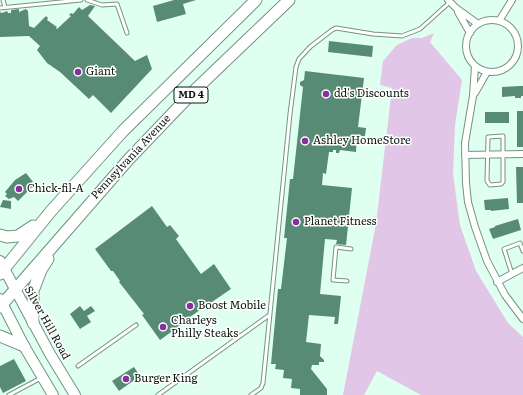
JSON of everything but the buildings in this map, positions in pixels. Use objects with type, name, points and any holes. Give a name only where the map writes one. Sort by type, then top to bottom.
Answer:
[{"type":"highway","name":"Pennsylvania Avenue","points":[[1,268],[156,96],[256,0]]},
{"type":"highway","name":"Pennsylvania Avenue","points":[[1,303],[15,289],[74,220],[162,124],[289,0]]},
{"type":"highway","points":[[0,235],[10,237],[22,235],[51,212]]},
{"type":"highway","points":[[33,323],[32,300],[36,281],[43,265],[58,246],[74,220]]},
{"type":"highway","points":[[0,336],[24,346]]},
{"type":"main road","name":"Silver Hill Road","points":[[1,268],[15,289],[75,395]]},
{"type":"main road","points":[[1,303],[50,394]]},
{"type":"street","points":[[499,21],[512,0]]},
{"type":"street","points":[[449,1],[478,24]]},
{"type":"street","points":[[456,8],[470,33]]},
{"type":"street","points":[[489,20],[499,21],[506,24],[514,31],[521,49],[508,67],[498,72],[487,72],[475,66],[469,57],[466,48],[470,33],[478,24],[489,20]]},
{"type":"street","points":[[475,66],[473,96],[469,113],[464,155],[466,183],[471,214],[480,244],[497,282],[523,319]]},
{"type":"street","points":[[473,96],[487,72]]},
{"type":"street","points":[[464,155],[523,154]]},
{"type":"street","points":[[497,282],[523,268]]},
{"type":"lane","points":[[3,0],[5,8]]},
{"type":"lane","points":[[0,8],[81,0]]},
{"type":"lane","points":[[87,0],[102,5],[117,4],[127,33]]},
{"type":"lane","points":[[251,395],[260,388],[263,383],[268,316],[290,114],[296,67],[299,59],[310,47],[336,28],[373,34],[402,36],[420,29],[449,1]]},
{"type":"lane","points":[[503,136],[502,155],[503,182],[501,184],[490,185],[487,181],[488,137],[503,136]]},
{"type":"lane","points":[[512,274],[504,249],[520,243],[523,251]]},
{"type":"lane","points":[[347,281],[333,280],[336,247],[351,249]]},
{"type":"lane","points":[[158,395],[268,316]]},
{"type":"lane","points":[[78,366],[136,325]]},
{"type":"lane","points":[[9,395],[42,378]]},
{"type":"lane","points":[[164,391],[166,395]]},
{"type":"shaded area","points":[[434,33],[430,42],[462,80],[455,125],[453,174],[460,225],[476,271],[508,323],[523,337],[523,395],[421,395],[377,371],[364,395],[343,395],[376,224],[392,88],[380,85],[383,61],[397,45],[412,38],[422,38]]},
{"type":"place","name":"Giant","points":[[78,72]]},
{"type":"place","name":"dd's Discounts","points":[[326,94]]},
{"type":"place","name":"Ashley HomeStore","points":[[305,141]]},
{"type":"place","name":"Chick-fil-A","points":[[19,189]]},
{"type":"place","name":"Planet Fitness","points":[[296,222]]},
{"type":"place","name":"Boost Mobile","points":[[190,306]]},
{"type":"place","name":"Charleys Philly Steaks","points":[[163,327]]},
{"type":"place","name":"Burger King","points":[[126,379]]}]
